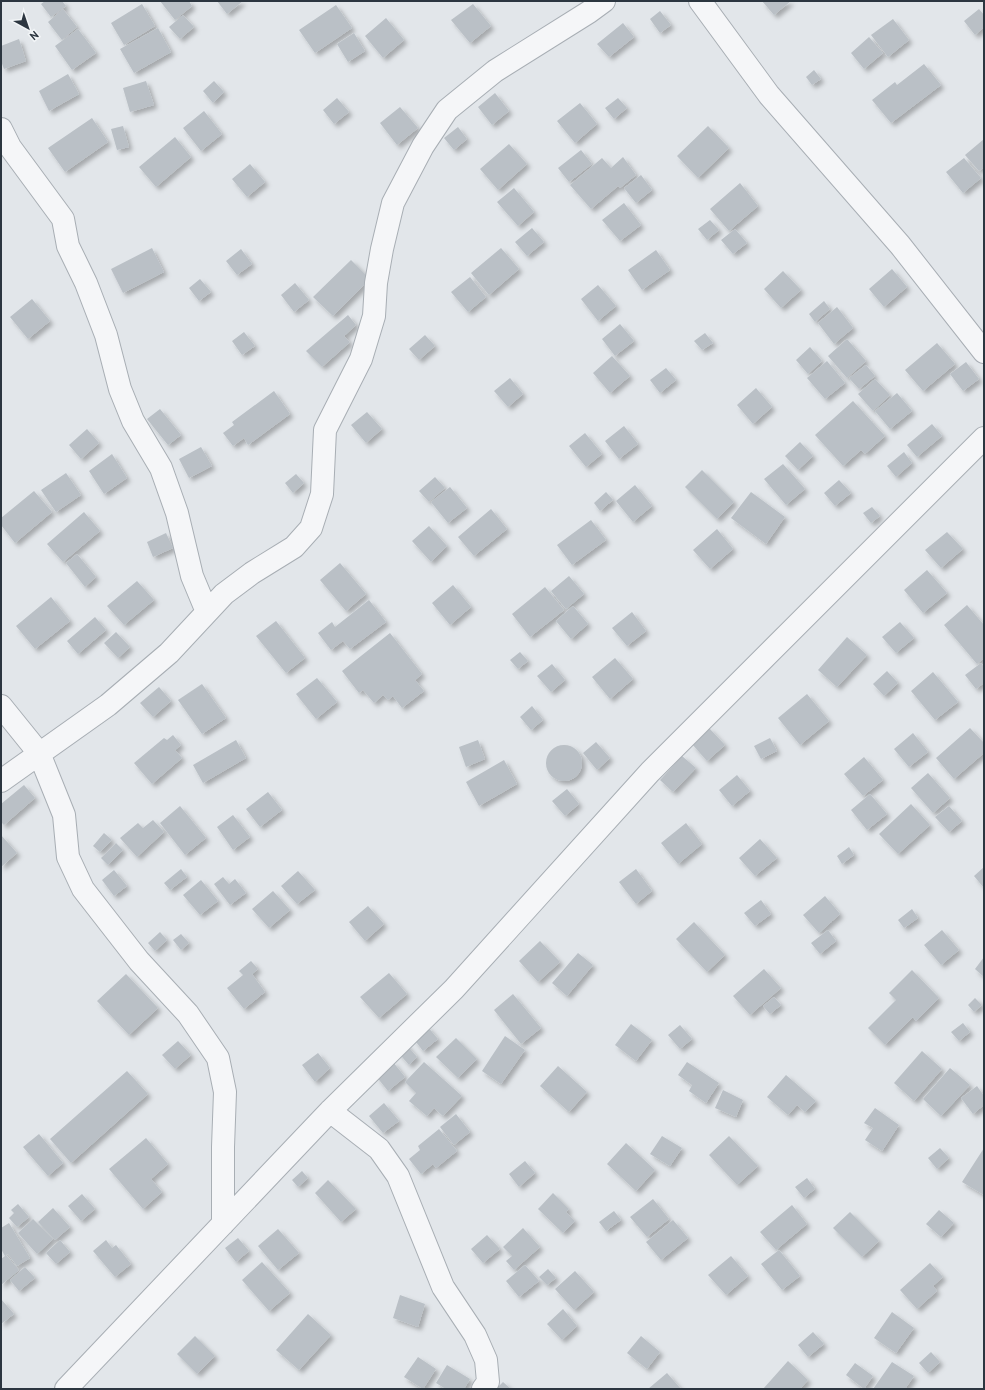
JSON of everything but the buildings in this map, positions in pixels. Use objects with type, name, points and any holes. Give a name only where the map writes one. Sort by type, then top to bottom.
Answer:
[{"type":"street","points":[[1,781],[108,706],[169,653],[224,594],[294,547],[311,528],[322,494],[325,430],[361,359],[374,316],[376,283],[393,203],[423,146],[447,110],[495,71],[604,1]]},
{"type":"street","points":[[700,1],[769,95],[900,245],[984,352]]},
{"type":"street","points":[[1,129],[10,146],[62,219],[68,246],[86,283],[106,335],[120,389],[133,421],[163,475],[177,514],[192,576],[207,612]]},
{"type":"street","points":[[66,1389],[330,1111],[454,989],[650,772],[984,438]]},
{"type":"street","points":[[1,706],[39,753],[64,816],[68,858],[83,889],[139,961],[188,1014],[218,1058],[225,1092],[223,1224]]},
{"type":"street","points":[[330,1111],[379,1149],[398,1176],[443,1287],[475,1334],[486,1360],[488,1382],[483,1389]]}]
